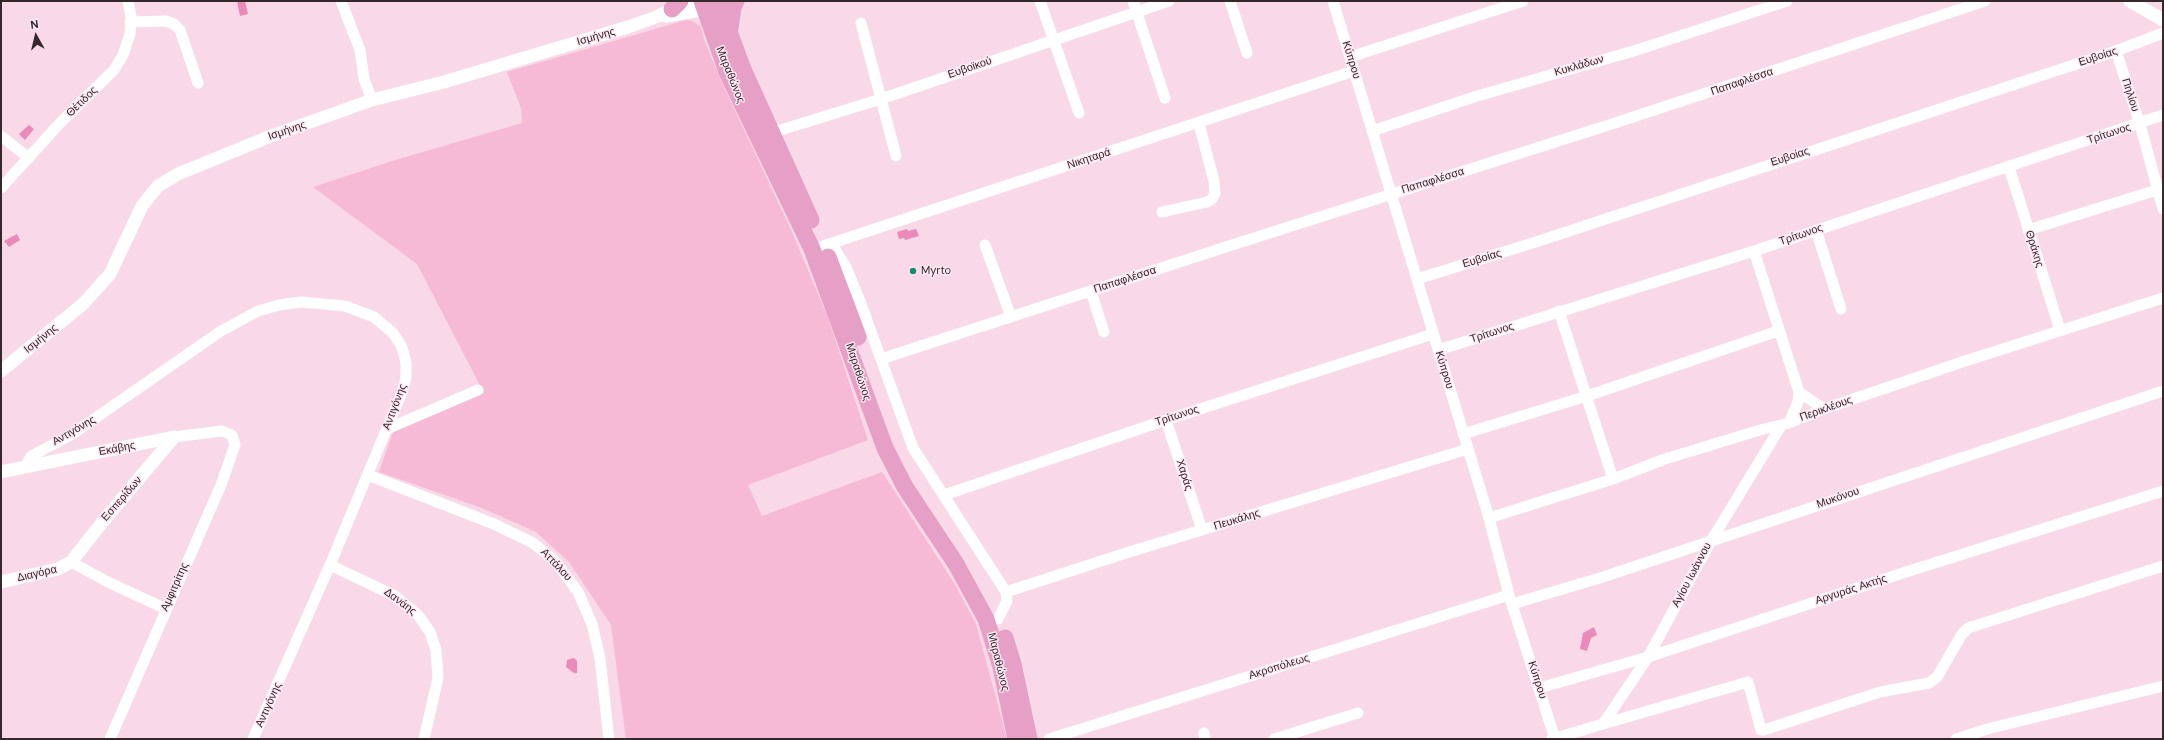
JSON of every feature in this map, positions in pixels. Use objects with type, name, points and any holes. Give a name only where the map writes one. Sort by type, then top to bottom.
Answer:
[{"type":"main road","points":[[731,39],[730,24],[733,7],[736,1]]},
{"type":"main road","name":"Μαραθώνος","points":[[710,3],[731,39],[771,133],[841,288],[880,406],[895,444],[914,479],[964,556],[998,620],[1013,664],[1029,739]]},
{"type":"main road","name":"Μαραθώνος","points":[[710,3],[730,79],[812,248],[885,448],[905,487],[956,564],[984,614],[996,647],[1016,739]]},
{"type":"street","name":"Θέτιδος","points":[[1,188],[60,123],[114,70],[123,55],[130,34],[128,1]]},
{"type":"street","points":[[341,1],[360,50],[364,79],[372,100]]},
{"type":"street","points":[[1040,1],[1079,113]]},
{"type":"street","points":[[1133,1],[1164,98]]},
{"type":"street","name":"Ευβοϊκού","points":[[771,133],[881,99],[1169,1]]},
{"type":"street","points":[[1230,1],[1247,53]]},
{"type":"street","name":"Κύπρου","points":[[1333,1],[1489,518],[1510,599],[1554,739]]},
{"type":"street","points":[[1350,57],[1524,1]]},
{"type":"street","name":"Κυκλάδων","points":[[1372,131],[1474,97],[1637,50],[1787,1]]},
{"type":"street","name":"Παπαφλέσσα","points":[[881,359],[1391,194],[1616,124],[1985,1]]},
{"type":"street","points":[[2130,1],[2163,20]]},
{"type":"street","points":[[656,17],[676,5],[710,3]]},
{"type":"street","points":[[656,17],[710,3]]},
{"type":"street","name":"Ισμήνης","points":[[1,371],[83,304],[110,274],[142,206],[158,186],[178,174],[214,158],[372,100],[444,82],[628,27],[656,17]]},
{"type":"street","points":[[130,22],[166,21],[174,24],[180,30],[198,84]]},
{"type":"street","points":[[861,23],[896,156]]},
{"type":"street","name":"Ευβοίας","points":[[1416,279],[1539,241],[2116,51],[2163,34]]},
{"type":"street","name":"Πηλίου","points":[[2116,51],[2140,124],[2163,209]]},
{"type":"street","name":"Νικηταρά","points":[[823,246],[1199,124],[1354,71]]},
{"type":"street","name":"Τρίτωνος","points":[[1438,350],[1754,251],[2140,124],[2163,115]]},
{"type":"street","points":[[1162,212],[1207,202],[1212,199],[1215,193],[1214,181],[1199,124]]},
{"type":"street","points":[[1,136],[29,158]]},
{"type":"street","name":"Θράκης","points":[[2009,167],[2060,330]]},
{"type":"street","points":[[2028,230],[2157,190]]},
{"type":"street","points":[[1816,230],[1841,309]]},
{"type":"street","points":[[985,245],[1010,317]]},
{"type":"street","points":[[823,246],[835,249],[846,267],[913,448],[1006,592],[1007,601],[998,620]]},
{"type":"street","points":[[1754,251],[1778,331],[1799,392],[1824,409]]},
{"type":"street","points":[[1091,292],[1104,332]]},
{"type":"street","name":"Περικλέους","points":[[1489,518],[1613,479],[1680,455],[1760,430],[1785,425],[1824,409],[2060,330],[2163,298]]},
{"type":"street","name":"Αντιγόνης","points":[[26,466],[31,456],[72,435],[221,331],[258,311],[289,303],[320,302],[358,309],[381,322],[399,341],[406,363],[406,378],[387,429],[330,565],[253,739]]},
{"type":"street","points":[[1558,312],[1587,396],[1613,479]]},
{"type":"street","points":[[1463,434],[1587,396],[1778,331]]},
{"type":"street","name":"Τρίτωνος","points":[[944,495],[1166,420],[1433,334]]},
{"type":"street","points":[[387,429],[478,390]]},
{"type":"street","name":"Μυκόνου","points":[[1510,599],[1600,578],[2163,391]]},
{"type":"street","name":"Αγίου Ιωάννου","points":[[1603,724],[1648,657],[1711,540],[1785,425],[1798,402],[1799,392]]},
{"type":"street","name":"Χαράς","points":[[1166,420],[1202,530]]},
{"type":"street","name":"Εκάβης","points":[[1,472],[174,437],[222,431],[232,435]]},
{"type":"street","name":"Αμφιτρίτης","points":[[110,739],[221,485],[235,445],[232,435]]},
{"type":"street","name":"Εσπερίδων","points":[[71,562],[104,520],[174,437]]},
{"type":"street","name":"Πευκάλης","points":[[1006,592],[1202,530],[1468,449]]},
{"type":"street","name":"Αττάλου","points":[[368,475],[500,527],[533,543],[555,561],[578,592],[592,624],[600,658],[609,739]]},
{"type":"street","name":"Αργυράς Ακτής","points":[[1539,688],[1648,657],[1903,573],[2163,491]]},
{"type":"street","points":[[71,562],[110,583],[166,609]]},
{"type":"street","name":"Διαγόρα","points":[[1,582],[58,569],[71,562]]},
{"type":"street","name":"Δανάης","points":[[330,565],[395,596],[418,614],[430,632],[436,650],[438,678],[424,739]]},
{"type":"street","points":[[1554,739],[1748,682],[1761,730],[1764,730],[1880,692],[1929,683],[1937,677],[1962,634],[1968,628],[2163,566]]},
{"type":"street","name":"Ακροπόλεως","points":[[1049,739],[1510,599]]},
{"type":"street","points":[[1956,739],[1991,728],[2163,686]]},
{"type":"street","points":[[1274,739],[1358,713]]},
{"type":"shaded area","points":[[237,1],[245,1],[248,14],[240,16]]},
{"type":"shaded area","points":[[686,20],[692,21],[701,27],[704,40],[723,85],[792,232],[828,318],[868,440],[748,485],[762,516],[882,472],[954,583],[976,624],[1007,739],[626,739],[611,625],[569,562],[536,532],[482,508],[379,472],[393,432],[484,393],[417,264],[313,187],[389,162],[522,123],[521,108],[507,72]]},
{"type":"shaded area","points":[[29,125],[34,129],[25,140],[19,134]]},
{"type":"shaded area","points":[[907,229],[908,231],[916,229],[919,236],[905,240],[904,238],[899,239],[897,232]]},
{"type":"shaded area","points":[[17,234],[20,240],[9,247],[4,241]]},
{"type":"shaded area","points":[[1594,627],[1597,635],[1591,638],[1587,651],[1580,649],[1583,633]]},
{"type":"shaded area","points":[[574,658],[577,661],[577,673],[574,673],[566,667],[567,660]]},
{"type":"place","name":"Myrto","points":[[913,271]]}]
